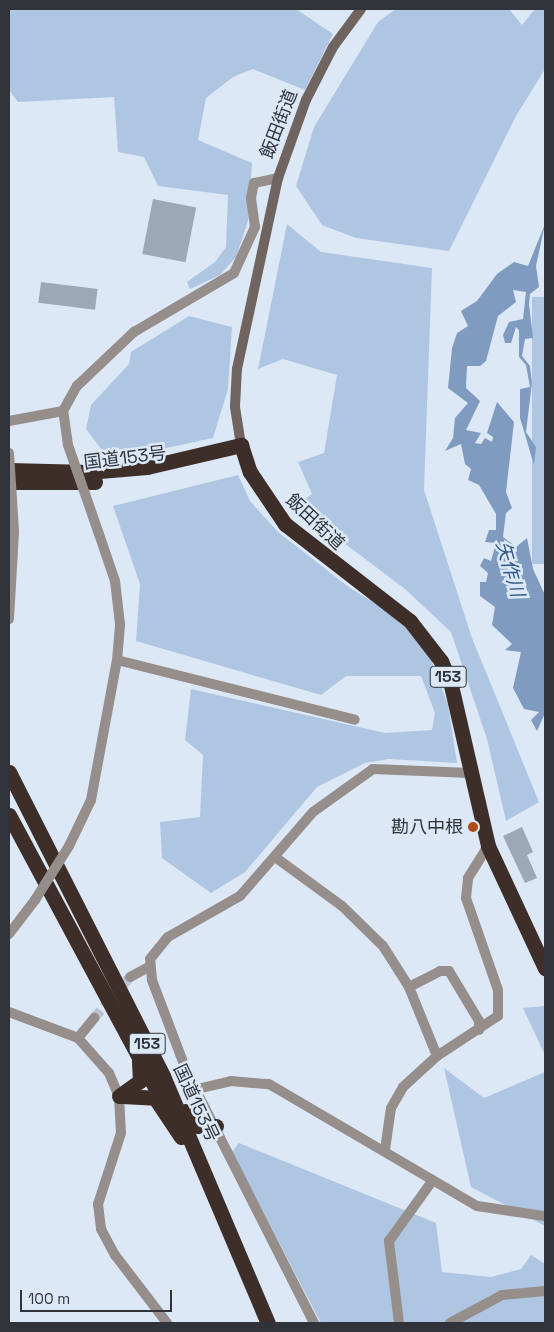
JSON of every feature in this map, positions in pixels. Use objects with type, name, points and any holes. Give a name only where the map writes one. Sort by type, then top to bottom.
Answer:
[{"type":"highway","name":"国道153号","points":[[9,470],[88,472],[147,467],[242,450]]},
{"type":"highway","name":"国道153号","points":[[9,482],[131,480],[242,450]]},
{"type":"highway","name":"飯田街道","points":[[242,450],[268,504],[285,524],[396,609],[432,646],[450,681],[488,846],[545,968]]},
{"type":"highway","name":"国道153号","points":[[9,772],[164,1076],[268,1323]]},
{"type":"highway","name":"国道153号","points":[[9,815],[113,1005],[181,1137],[258,1323]]},
{"type":"highway","points":[[113,1005],[142,1068],[137,1086],[119,1096]]},
{"type":"highway","name":"153","points":[[164,1076],[194,1124],[216,1126]]},
{"type":"highway","points":[[119,1096],[155,1098],[181,1137]]},
{"type":"street","name":"飯田街道","points":[[242,450],[235,406],[237,369],[278,178],[306,100],[333,48],[361,9]]},
{"type":"street","points":[[9,934],[35,900],[69,846],[91,800],[117,660],[120,624],[115,581],[68,445],[63,411],[91,370],[134,332],[234,273],[255,227],[251,198],[254,184],[278,178]]},
{"type":"street","points":[[9,421],[63,411]]},
{"type":"street","points":[[9,453],[14,531],[9,619]]},
{"type":"street","points":[[117,660],[355,720]]},
{"type":"street","points":[[130,976],[149,967],[160,944],[240,896],[313,812],[373,769],[470,773]]},
{"type":"street","points":[[385,1150],[396,1097],[437,1056],[498,1016],[498,990],[466,898],[468,878],[488,846]]},
{"type":"street","points":[[275,857],[369,931],[409,988],[437,1056]]},
{"type":"street","points":[[149,967],[197,1089],[216,1126],[233,1170],[314,1323]]},
{"type":"street","points":[[409,988],[440,971],[449,971],[479,1022],[479,1030]]},
{"type":"street","points":[[9,1012],[78,1038],[103,1062],[119,1096],[121,1133],[98,1204],[101,1229],[115,1255],[167,1323]]},
{"type":"street","points":[[78,1038],[94,1018]]},
{"type":"street","points":[[197,1089],[231,1081],[269,1084],[483,1208],[545,1216]]},
{"type":"street","points":[[399,1323],[389,1242],[433,1180]]},
{"type":"street","points":[[450,1323],[502,1295],[545,1291]]},
{"type":"shaded area","points":[[9,9],[296,9],[333,34],[305,90],[253,69],[233,77],[206,98],[198,140],[252,163],[248,221],[236,257],[220,275],[190,289],[187,282],[215,262],[226,247],[228,195],[158,186],[144,157],[118,152],[114,97],[18,102],[9,90]]},
{"type":"shaded area","points":[[396,9],[509,9],[522,25],[535,9],[545,9],[545,69],[516,116],[449,251],[356,238],[322,225],[296,186],[314,127],[378,22]]},
{"type":"shaded area","points":[[287,224],[321,252],[432,268],[424,490],[472,638],[539,802],[506,821],[487,739],[451,632],[405,589],[295,506],[312,494],[298,462],[324,453],[337,375],[283,359],[258,369]]},
{"type":"shaded area","points":[[532,297],[545,297],[545,564],[532,564]]},
{"type":"shaded area","points":[[189,316],[232,327],[228,389],[213,438],[120,458],[101,449],[86,429],[91,405],[129,364],[131,352]]},
{"type":"shaded area","points":[[238,475],[250,501],[278,532],[350,588],[401,619],[428,651],[448,705],[457,763],[389,759],[365,763],[317,787],[245,872],[211,893],[162,858],[160,822],[200,817],[203,755],[185,740],[191,689],[385,733],[432,730],[435,713],[421,676],[346,676],[321,695],[136,641],[140,584],[113,506]]},
{"type":"shaded area","points":[[545,1006],[545,1055],[523,1008]]},
{"type":"shaded area","points":[[444,1068],[484,1098],[545,1072],[545,1226],[471,1187]]},
{"type":"shaded area","points":[[239,1143],[436,1223],[442,1272],[491,1277],[521,1269],[531,1255],[545,1264],[545,1323],[321,1323],[232,1152]]},
{"type":"water","name":"矢作川","points":[[545,224],[536,266],[539,287],[530,294],[529,304],[533,338],[525,339],[522,356],[530,366],[532,383],[526,432],[536,447],[534,465],[520,418],[520,389],[530,387],[526,365],[519,357],[519,330],[516,327],[511,343],[505,343],[503,335],[509,322],[523,319],[526,292],[513,290],[516,302],[498,316],[486,361],[480,366],[467,366],[466,388],[480,401],[466,430],[481,433],[475,443],[481,444],[485,438],[492,442],[493,437],[487,433],[497,402],[514,422],[506,492],[512,508],[506,513],[503,537],[516,547],[527,538],[533,569],[545,595],[545,713],[537,731],[531,720],[539,712],[524,709],[513,688],[521,652],[505,650],[512,644],[492,625],[495,607],[480,596],[480,582],[486,582],[488,573],[480,566],[484,558],[491,561],[496,543],[485,542],[489,530],[496,530],[496,514],[479,485],[468,480],[471,469],[465,464],[461,444],[445,451],[453,438],[455,418],[468,403],[448,388],[452,348],[457,333],[468,326],[461,311],[477,301],[497,274],[514,262],[528,266]]},
{"type":"building","points":[[153,199],[196,207],[186,262],[142,254]]},
{"type":"building","points":[[41,282],[98,289],[95,310],[38,303]]},
{"type":"building","points":[[522,827],[533,852],[527,855],[537,878],[525,883],[503,836]]},
{"type":"tunnel","points":[[94,1018],[130,977]]},
{"type":"place","name":"勘八中根","points":[[473,827]]}]
